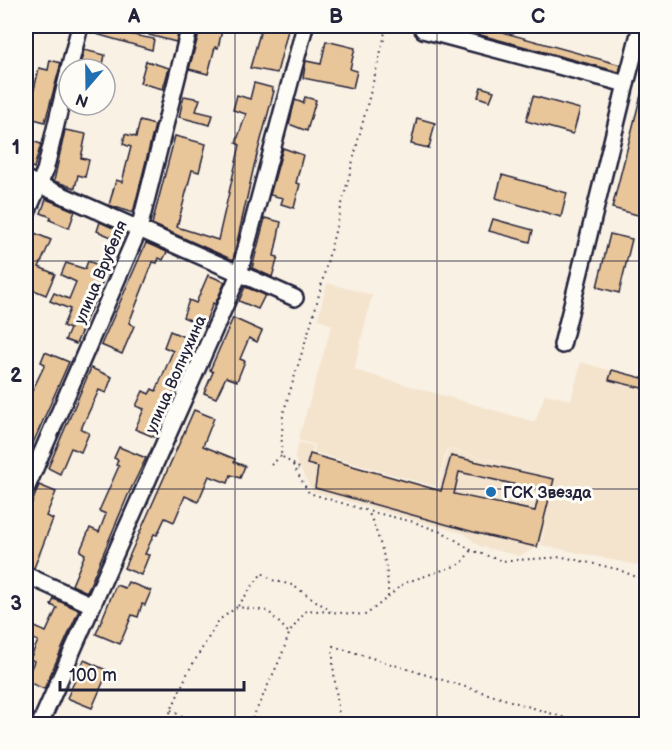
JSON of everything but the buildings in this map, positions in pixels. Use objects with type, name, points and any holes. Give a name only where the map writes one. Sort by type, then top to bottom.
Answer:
[{"type":"street","points":[[72,57],[80,26]]},
{"type":"street","name":"улица Врубеля","points":[[26,489],[139,229],[190,26]]},
{"type":"street","name":"улица Волнухина","points":[[40,724],[239,273],[305,26]]},
{"type":"street","points":[[424,26],[423,30],[626,84]]},
{"type":"street","points":[[562,345],[641,26]]},
{"type":"street","points":[[26,215],[32,182],[45,171],[58,117]]},
{"type":"street","points":[[32,182],[295,298]]},
{"type":"street","points":[[26,575],[92,605]]},
{"type":"path","points":[[271,465],[281,456],[283,414],[315,310],[386,27],[382,26]]},
{"type":"path","points":[[281,456],[299,468]]},
{"type":"path","points":[[293,464],[309,493],[414,522],[446,534],[471,550],[502,561],[563,557],[617,569],[646,581]]},
{"type":"path","points":[[368,511],[378,534],[389,574],[388,597]]},
{"type":"path","points":[[250,724],[290,633],[307,610],[366,615],[404,583],[461,564],[471,550]]},
{"type":"path","points":[[165,724],[188,672],[219,620],[237,607],[262,573],[272,580],[292,585],[334,612]]},
{"type":"path","points":[[237,607],[268,611],[290,633]]},
{"type":"path","points":[[340,724],[333,646],[585,724]]},
{"type":"path","points":[[171,710],[195,724]]},
{"type":"shaded area","points":[[327,283],[372,295],[354,370],[535,422],[545,394],[571,400],[581,362],[646,381],[646,567],[541,545],[548,519],[539,546],[519,556],[479,546],[465,534],[312,491],[294,457],[299,442],[313,446],[312,453],[438,489],[448,449],[540,473],[447,448],[437,487],[314,452],[315,445],[298,440],[332,325],[318,319]]},
{"type":"place","name":"ГСК Звезда","points":[[491,492]]}]
